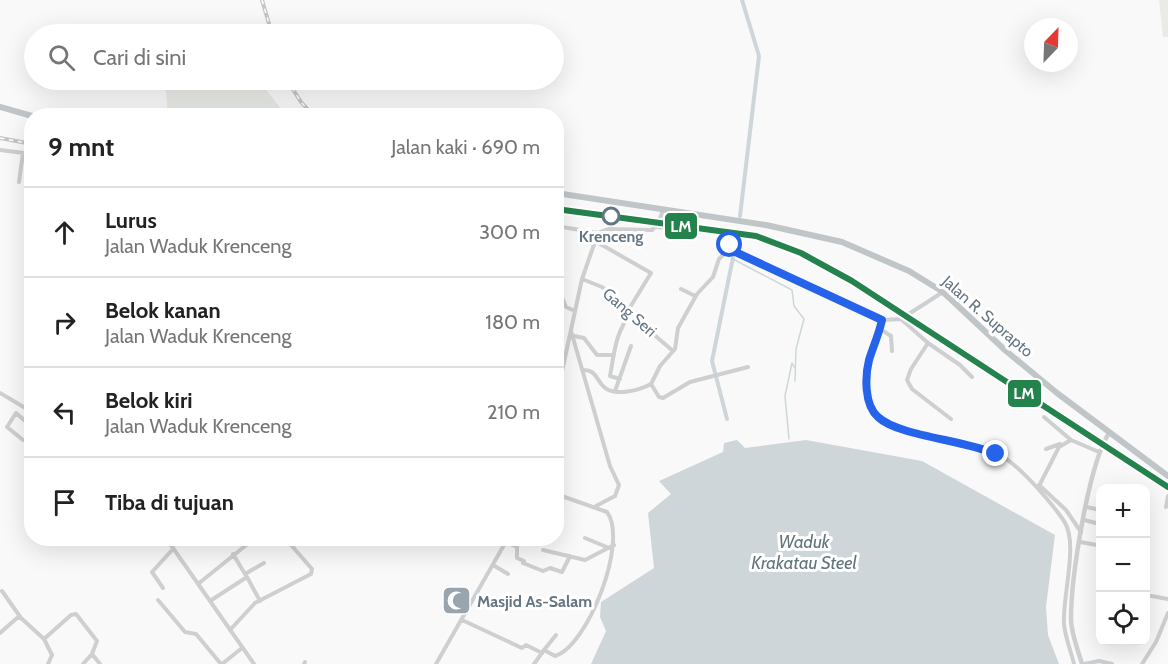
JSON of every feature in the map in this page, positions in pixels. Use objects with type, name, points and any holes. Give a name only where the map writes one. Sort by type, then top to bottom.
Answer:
[{"type":"highway","points":[[0,107],[24,114]]},
{"type":"highway","name":"Jalan R. Suprapto","points":[[564,194],[766,225],[854,246],[927,280],[1006,351],[1109,433],[1168,476]]},
{"type":"street","points":[[0,150],[23,153],[19,182]]},
{"type":"street","points":[[564,227],[598,232],[609,229],[642,232],[652,230],[657,226],[663,210]]},
{"type":"street","points":[[735,228],[739,221]]},
{"type":"street","points":[[657,226],[702,232]]},
{"type":"street","points":[[564,362],[582,279],[598,232]]},
{"type":"street","points":[[732,239],[733,251]]},
{"type":"street","points":[[595,241],[651,273],[616,336],[610,376],[620,379]]},
{"type":"street","points":[[733,251],[882,320],[901,319],[943,292]]},
{"type":"street","points":[[583,370],[592,371],[606,388],[615,391],[634,390],[651,384],[660,366],[673,351],[678,328],[695,296],[713,277],[719,259],[733,251]]},
{"type":"street","name":"Gang Seri","points":[[582,279],[602,287],[639,316],[638,321],[673,351]]},
{"type":"street","points":[[681,289],[695,296]]},
{"type":"street","points":[[564,302],[566,307],[575,311]]},
{"type":"street","points":[[901,319],[972,377]]},
{"type":"street","points":[[882,320],[870,359],[868,386],[871,409],[878,418],[892,426],[980,447],[1005,459],[1065,510],[1082,533]]},
{"type":"street","points":[[880,329],[891,336],[892,351]]},
{"type":"street","points":[[571,330],[610,465],[619,485],[615,496],[596,506]]},
{"type":"street","points":[[574,336],[584,338],[597,355],[614,356]]},
{"type":"street","points":[[928,343],[907,380],[912,389],[951,419]]},
{"type":"street","points":[[615,391],[631,346]]},
{"type":"street","points":[[651,384],[659,397],[663,398],[682,386],[701,379],[748,367]]},
{"type":"street","points":[[0,393],[24,408]]},
{"type":"street","points":[[21,406],[7,427],[23,440]]},
{"type":"street","points":[[16,413],[24,420]]},
{"type":"street","points":[[1044,417],[1071,440],[1099,452]]},
{"type":"street","points":[[1109,433],[1099,452],[1084,520],[1071,621],[1083,664],[1099,661],[1112,664]]},
{"type":"street","points":[[1046,449],[1071,440]]},
{"type":"street","points":[[1037,487],[1042,475],[1051,466],[1063,443]]},
{"type":"street","points":[[1037,487],[1065,522],[1069,532],[1064,625],[1074,664]]},
{"type":"street","points":[[462,620],[522,648],[526,645],[555,656],[562,654],[589,620],[612,562],[615,530],[611,517],[596,506],[564,496]]},
{"type":"street","points":[[1166,507],[1168,496]]},
{"type":"street","points":[[1087,507],[1096,509]]},
{"type":"street","points":[[1084,520],[1096,523]]},
{"type":"street","points":[[585,538],[612,547]]},
{"type":"street","points":[[1080,542],[1096,545]]},
{"type":"street","points":[[171,546],[254,664]]},
{"type":"street","points":[[198,584],[244,546]]},
{"type":"street","points":[[230,630],[260,601],[313,572],[292,546]]},
{"type":"street","points":[[436,664],[504,546]]},
{"type":"street","points":[[516,546],[517,558],[543,572],[550,568],[562,572],[570,556]]},
{"type":"street","points":[[543,550],[591,560],[612,547]]},
{"type":"street","points":[[163,588],[152,572],[173,549]]},
{"type":"street","points":[[233,554],[260,601]]},
{"type":"street","points":[[210,601],[264,563]]},
{"type":"street","points":[[493,565],[508,574]]},
{"type":"street","points":[[2,591],[21,618],[44,639],[52,655],[48,664]]},
{"type":"street","points":[[1150,596],[1168,599]]},
{"type":"street","points":[[158,600],[185,632],[196,634],[222,664],[242,648]]},
{"type":"street","points":[[1142,664],[1156,642],[1168,613]]},
{"type":"street","points":[[44,639],[71,615],[76,614],[98,643],[83,664]]},
{"type":"street","points":[[0,633],[17,618],[21,618]]},
{"type":"street","points":[[534,664],[556,635]]},
{"type":"street","points":[[92,654],[100,664]]},
{"type":"shaded area","points":[[1159,0],[1168,0],[1168,37],[1163,37]]},
{"type":"shaded area","points":[[166,90],[266,90],[280,108],[167,108]]},
{"type":"water","name":"Waduk Krakatau Steel","points":[[737,440],[745,448],[806,440],[922,461],[1055,535],[1046,607],[1048,635],[1059,664],[591,664],[606,631],[600,617],[601,602],[654,568],[648,513],[671,494],[659,481],[723,452],[724,443]]},
{"type":"waterway","points":[[740,216],[759,56],[742,0]]},
{"type":"waterway","points":[[727,419],[712,361],[736,243]]},
{"type":"waterway","points":[[733,259],[792,290],[794,306],[804,319],[796,349],[795,381]]},
{"type":"waterway","points":[[789,439],[785,396],[792,363],[794,367]]},
{"type":"tunnel","points":[[732,239],[735,228]]},
{"type":"railway","points":[[262,0],[269,24]]},
{"type":"railway","points":[[293,90],[307,108]]},
{"type":"railway","points":[[0,138],[24,142]]},
{"type":"railway","points":[[564,212],[755,238],[800,255],[861,287]]},
{"type":"transit line","name":"LM","points":[[564,210],[756,236],[801,253],[852,281],[1168,487]]},
{"type":"place","name":"Krenceng","points":[[611,216]]},
{"type":"place","name":"Masjid As-Salam","points":[[456,601]]},
{"type":"route","points":[[730,245],[729,249],[882,320],[868,371],[868,397],[871,409],[878,418],[892,426],[980,447],[996,454]]}]
